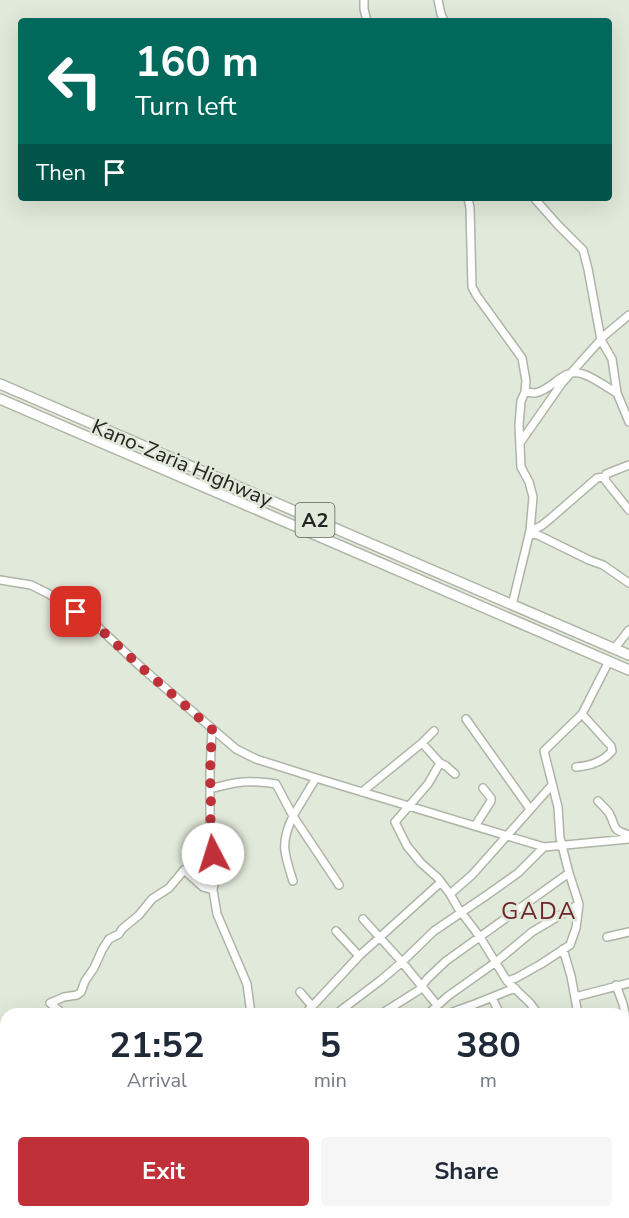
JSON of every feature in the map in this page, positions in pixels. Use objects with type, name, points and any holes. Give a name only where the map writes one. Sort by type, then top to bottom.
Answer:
[{"type":"highway","name":"Kano-Zaria Highway","points":[[0,384],[629,655]]},
{"type":"highway","name":"Kano-Zaria Highway","points":[[0,399],[629,670]]},
{"type":"street","points":[[364,0],[367,18]]},
{"type":"street","points":[[438,0],[443,18]]},
{"type":"street","points":[[469,201],[472,286],[522,358],[525,369],[525,392],[521,401],[519,425],[521,467],[529,482],[533,497],[529,533],[512,605]]},
{"type":"street","points":[[537,201],[583,250],[601,340],[612,359],[617,393],[629,422]]},
{"type":"street","points":[[520,443],[562,383],[601,340],[629,315]]},
{"type":"street","points":[[525,392],[540,391],[572,372],[582,373],[617,393]]},
{"type":"street","points":[[529,533],[551,518],[597,478],[629,465]]},
{"type":"street","points":[[604,477],[629,510]]},
{"type":"street","points":[[529,533],[603,565],[629,583]]},
{"type":"street","points":[[0,580],[31,585],[49,594],[98,627],[212,729],[236,749],[256,759],[544,847],[628,837]]},
{"type":"street","points":[[614,649],[629,630]]},
{"type":"street","points":[[507,981],[541,964],[570,945],[576,928],[579,904],[560,838],[558,807],[544,751],[582,714],[609,661]]},
{"type":"street","points":[[576,767],[597,763],[612,752],[611,746],[582,714]]},
{"type":"street","points":[[466,719],[530,809]]},
{"type":"street","points":[[212,729],[210,838],[216,869],[213,890],[217,914],[247,984],[250,1008]]},
{"type":"street","points":[[362,792],[434,731]]},
{"type":"street","points":[[422,743],[440,763],[455,774]]},
{"type":"street","points":[[440,763],[428,784],[395,822],[407,846],[450,894],[480,936],[507,981],[534,1008]]},
{"type":"street","points":[[293,881],[285,856],[286,831],[292,816],[316,778]]},
{"type":"street","points":[[210,789],[233,782],[251,780],[276,784],[292,816],[339,885]]},
{"type":"street","points":[[450,894],[472,875],[552,785]]},
{"type":"street","points":[[475,826],[491,801],[483,788]]},
{"type":"street","points":[[598,801],[608,812],[618,831],[628,837]]},
{"type":"street","points":[[344,1008],[381,980],[434,931],[518,873],[544,847]]},
{"type":"street","points":[[56,1008],[50,1003],[81,992],[109,939],[139,915],[152,899],[169,888],[184,870],[203,887],[213,890]]},
{"type":"street","points":[[390,1008],[419,990],[446,961],[569,873]]},
{"type":"street","points":[[300,992],[312,1006],[359,956],[441,882]]},
{"type":"street","points":[[434,1008],[532,932],[579,904]]},
{"type":"street","points":[[363,919],[437,1005]]},
{"type":"street","points":[[336,931],[359,956]]},
{"type":"street","points":[[607,937],[629,932]]},
{"type":"street","points":[[563,949],[577,1008]]},
{"type":"street","points":[[575,997],[629,982]]},
{"type":"street","points":[[616,986],[624,1008]]},
{"type":"street","points":[[464,1008],[515,988]]},
{"type":"street","points":[[492,998],[497,1008]]},
{"type":"district","name":"GADA","points":[[539,911]]},
{"type":"route","points":[[76,612],[98,627],[212,729],[210,838],[213,854]]}]
